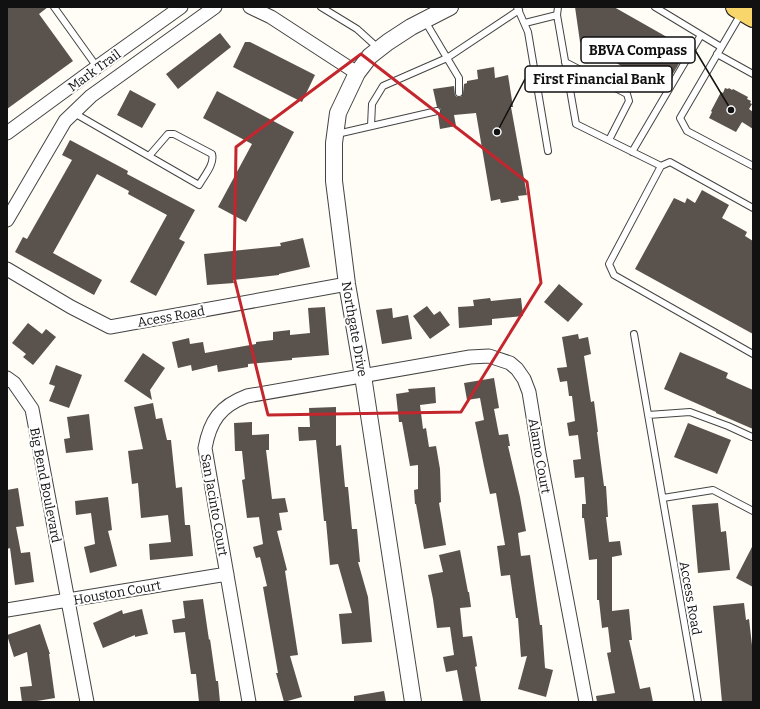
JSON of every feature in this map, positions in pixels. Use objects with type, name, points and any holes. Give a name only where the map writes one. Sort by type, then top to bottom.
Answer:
[{"type":"street","name":"Mark Trail","points":[[7,133],[181,7]]},
{"type":"street","points":[[7,220],[65,121],[91,96],[215,7]]},
{"type":"street","points":[[250,7],[271,17],[357,73]]},
{"type":"street","name":"Northgate Drive","points":[[413,702],[363,376],[347,284],[334,181],[334,143],[338,113],[357,73],[370,56],[411,27],[450,7]]},
{"type":"street","name":"Acess Road","points":[[7,269],[71,307],[110,327],[347,284]]},
{"type":"street","name":"Alamo Court","points":[[363,376],[470,357],[489,356],[510,364],[517,369],[524,379],[529,392],[586,702]]},
{"type":"street","name":"San Jacinto Court","points":[[249,702],[204,448],[207,434],[215,418],[221,411],[236,400],[247,396],[363,376]]},
{"type":"street","name":"Big Bend Boulevard","points":[[7,378],[14,383],[32,409],[87,702]]},
{"type":"street","name":"Houston Court","points":[[7,610],[227,574]]},
{"type":"lane","points":[[54,7],[97,67]]},
{"type":"lane","points":[[321,7],[357,29],[379,49]]},
{"type":"lane","points":[[558,7],[557,15],[576,124],[661,166]]},
{"type":"lane","points":[[655,7],[721,47]]},
{"type":"lane","points":[[371,126],[372,104],[383,86],[447,58],[518,8],[528,32],[548,150]]},
{"type":"lane","points":[[744,12],[721,47],[680,118],[687,131],[753,166]]},
{"type":"lane","points":[[525,23],[557,15]]},
{"type":"lane","points":[[424,20],[459,78],[459,93]]},
{"type":"lane","points":[[632,152],[702,35]]},
{"type":"lane","points":[[717,54],[753,74]]},
{"type":"lane","points":[[565,62],[627,94],[629,101],[609,140]]},
{"type":"lane","points":[[335,134],[437,111]]},
{"type":"lane","points":[[74,113],[199,185],[212,164],[213,158],[212,154],[174,134],[168,134],[149,156]]},
{"type":"lane","points":[[753,208],[670,162],[661,166],[609,264],[614,275],[753,354]]},
{"type":"lane","name":"Access Road","points":[[634,334],[698,702]]},
{"type":"lane","points":[[648,415],[690,412],[753,437]]},
{"type":"lane","points":[[663,498],[713,490],[753,511]]},
{"type":"highlighted area","points":[[361,54],[527,182],[541,283],[461,412],[268,415],[234,277],[236,147]]},
{"type":"building","points":[[7,7],[48,7],[39,14],[73,61],[7,109]]},
{"type":"building","points":[[575,7],[614,7],[688,49],[663,90],[580,42]]},
{"type":"building","points":[[220,33],[231,47],[178,89],[166,74]]},
{"type":"building","points":[[245,42],[250,42],[315,75],[302,102],[233,67]]},
{"type":"building","points":[[494,67],[495,78],[508,75],[513,107],[511,107],[527,195],[518,196],[519,200],[501,203],[500,199],[491,201],[476,113],[454,115],[456,126],[440,129],[438,115],[440,114],[441,110],[437,107],[433,89],[454,86],[455,95],[457,97],[461,97],[464,84],[467,83],[467,81],[478,79],[477,70]]},
{"type":"building","points":[[725,88],[733,89],[748,97],[747,99],[751,101],[750,103],[752,104],[749,109],[753,112],[753,129],[742,122],[736,132],[709,118],[721,92],[723,93]]},
{"type":"building","points":[[130,90],[156,104],[142,128],[117,115]]},
{"type":"building","points":[[217,91],[294,132],[246,222],[218,207],[252,144],[203,118]]},
{"type":"building","points":[[70,140],[128,171],[127,174],[195,210],[179,239],[185,242],[156,296],[130,282],[167,215],[128,194],[129,191],[97,174],[53,253],[102,280],[94,295],[15,252],[23,237],[27,239],[72,160],[62,155]]},
{"type":"building","points":[[702,190],[729,205],[722,218],[747,232],[745,236],[753,241],[753,334],[635,269],[674,198],[685,203],[687,198],[695,203]]},
{"type":"building","points":[[303,238],[310,267],[279,275],[233,280],[234,283],[207,285],[204,254],[281,246],[280,243]]},
{"type":"building","points":[[559,284],[583,304],[568,322],[544,302]]},
{"type":"building","points":[[490,298],[491,301],[521,298],[523,316],[492,319],[492,325],[459,328],[458,307],[474,306],[473,300]]},
{"type":"building","points":[[427,306],[434,315],[440,311],[450,325],[430,339],[413,316]]},
{"type":"building","points":[[325,307],[329,355],[248,364],[248,367],[218,372],[217,365],[192,371],[191,365],[178,368],[172,342],[189,338],[190,344],[203,342],[205,353],[256,344],[256,342],[273,340],[273,332],[290,330],[290,335],[310,333],[308,308]]},
{"type":"building","points":[[392,308],[393,318],[408,315],[412,339],[382,344],[376,310]]},
{"type":"building","points":[[28,323],[42,334],[46,329],[56,337],[33,365],[23,357],[26,354],[12,343]]},
{"type":"building","points":[[578,334],[579,339],[588,337],[591,354],[584,356],[591,402],[594,401],[604,486],[606,486],[608,517],[606,517],[609,542],[620,541],[622,555],[612,557],[612,611],[629,609],[632,640],[629,640],[640,689],[650,687],[653,702],[597,702],[596,696],[615,693],[607,653],[611,652],[608,627],[602,628],[599,600],[597,600],[597,559],[589,560],[584,518],[582,518],[582,504],[586,504],[584,477],[575,478],[573,460],[581,459],[578,435],[569,436],[567,423],[575,421],[572,396],[569,396],[567,381],[560,382],[557,368],[567,367],[562,337]]},
{"type":"building","points":[[680,352],[728,373],[726,378],[753,390],[753,429],[664,389]]},
{"type":"building","points":[[143,353],[165,368],[150,390],[152,400],[124,381]]},
{"type":"building","points":[[56,365],[82,375],[69,408],[49,401],[55,386],[49,384]]},
{"type":"building","points":[[494,378],[499,408],[494,409],[499,435],[508,434],[510,446],[508,446],[526,531],[518,533],[521,556],[530,555],[540,625],[542,625],[545,668],[553,670],[546,697],[518,689],[527,656],[521,657],[518,618],[516,618],[510,575],[501,576],[497,546],[505,545],[496,493],[490,494],[475,422],[484,420],[480,398],[467,400],[464,383]]},
{"type":"building","points":[[435,387],[436,403],[420,405],[423,429],[426,428],[429,447],[436,446],[440,469],[441,502],[439,503],[446,545],[424,549],[415,504],[414,490],[418,489],[418,465],[410,466],[402,422],[399,422],[396,394],[409,392],[408,389]]},
{"type":"building","points":[[153,403],[156,419],[162,418],[167,440],[171,440],[176,488],[182,487],[185,525],[190,525],[193,556],[150,560],[149,544],[171,542],[168,515],[141,518],[138,483],[132,484],[128,451],[143,449],[134,407]]},
{"type":"building","points":[[336,407],[336,446],[341,445],[345,487],[348,487],[352,529],[357,529],[360,562],[358,562],[368,597],[372,642],[342,644],[339,614],[352,613],[338,564],[330,565],[316,440],[299,441],[298,427],[310,427],[309,408]]},
{"type":"building","points":[[89,414],[93,450],[66,453],[64,439],[70,438],[67,417]]},
{"type":"building","points":[[252,422],[252,435],[269,434],[269,450],[266,450],[272,499],[285,498],[288,512],[279,513],[282,530],[277,531],[287,570],[285,571],[298,655],[290,656],[302,697],[284,702],[276,673],[278,673],[263,587],[267,586],[260,557],[256,558],[253,547],[263,544],[259,517],[247,518],[242,480],[245,479],[242,451],[235,451],[234,423]]},
{"type":"building","points":[[688,423],[731,440],[717,474],[674,457]]},
{"type":"building","points":[[18,488],[24,526],[16,527],[21,553],[30,552],[34,582],[15,585],[10,548],[7,549],[7,490]]},
{"type":"building","points":[[108,497],[112,530],[108,531],[117,566],[90,573],[84,547],[95,544],[91,513],[76,515],[75,501]]},
{"type":"building","points":[[718,503],[721,532],[726,531],[730,570],[698,573],[692,505]]},
{"type":"building","points":[[753,545],[753,587],[736,578]]},
{"type":"building","points":[[460,550],[471,607],[460,608],[463,637],[472,636],[477,666],[475,667],[481,702],[463,702],[457,670],[446,672],[443,657],[454,655],[450,627],[437,628],[428,575],[443,572],[439,555]]},
{"type":"building","points":[[203,599],[216,681],[218,681],[220,702],[199,702],[196,674],[191,674],[185,632],[174,633],[172,620],[185,618],[183,601]]},
{"type":"building","points":[[744,603],[746,620],[749,619],[753,654],[753,702],[722,702],[713,606]]},
{"type":"building","points":[[142,609],[148,634],[135,637],[135,635],[103,648],[93,623],[122,610],[123,614]]},
{"type":"building","points":[[40,624],[50,654],[55,698],[22,702],[20,687],[32,686],[27,652],[14,657],[7,635]]},
{"type":"building","points":[[384,691],[386,702],[354,702],[354,696]]},
{"type":"place","name":"BBVA Compass","points":[[731,110]]},
{"type":"place","name":"First Financial Bank","points":[[497,132]]}]
